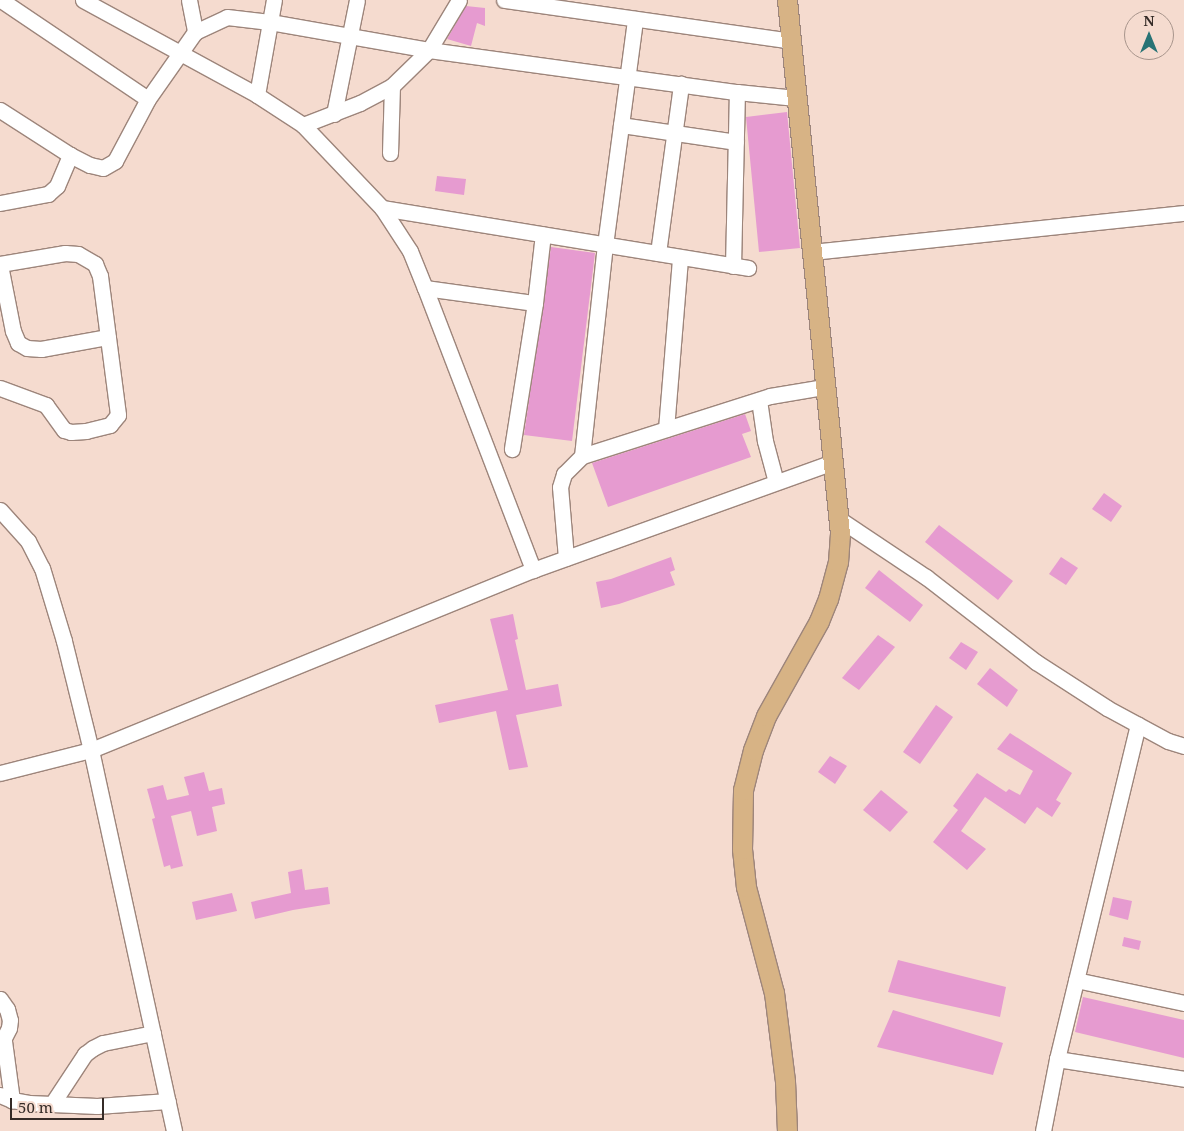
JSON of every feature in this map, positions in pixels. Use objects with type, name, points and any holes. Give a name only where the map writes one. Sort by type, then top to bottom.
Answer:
[{"type":"main road","points":[[787,0],[831,463],[839,519],[838,562],[828,599],[819,621],[766,716],[752,750],[743,790],[742,849],[746,887],[774,993],[785,1081],[787,1131]]},
{"type":"street","points":[[0,0],[148,99]]},
{"type":"street","points":[[83,0],[256,95],[303,125],[382,208],[410,251],[426,288],[533,570]]},
{"type":"street","points":[[189,0],[195,32]]},
{"type":"street","points":[[256,95],[274,0]]},
{"type":"street","points":[[334,114],[357,0]]},
{"type":"street","points":[[303,125],[334,114],[392,86],[429,50],[459,0]]},
{"type":"street","points":[[504,0],[545,3],[635,19],[791,41]]},
{"type":"street","points":[[0,110],[70,155],[90,165],[103,168],[115,161],[148,99],[195,32],[227,17],[270,22],[429,50],[737,92],[796,98]]},
{"type":"street","points":[[582,456],[605,244],[635,19]]},
{"type":"street","points":[[658,253],[681,84]]},
{"type":"street","points":[[390,153],[392,86]]},
{"type":"street","points":[[382,208],[741,267],[736,142],[737,92]]},
{"type":"street","points":[[621,125],[736,142]]},
{"type":"street","points":[[0,203],[48,194],[57,186],[70,155]]},
{"type":"street","points":[[812,252],[1184,213]]},
{"type":"street","points":[[512,450],[535,302],[543,234]]},
{"type":"street","points":[[0,388],[46,405],[64,430],[86,431],[110,424],[118,414],[108,337],[100,276],[95,264],[87,257],[65,253],[0,264],[5,315],[18,343],[27,348],[41,349],[108,337]]},
{"type":"street","points":[[666,429],[680,258]]},
{"type":"street","points":[[426,288],[535,302]]},
{"type":"street","points":[[566,558],[560,487],[564,474],[582,456],[759,400],[824,387]]},
{"type":"street","points":[[759,400],[765,441],[776,482]]},
{"type":"street","points":[[0,773],[91,750],[533,570],[831,463]]},
{"type":"street","points":[[0,510],[28,541],[42,568],[64,640],[91,750],[174,1131]]},
{"type":"street","points":[[839,519],[926,577],[1036,662],[1107,708],[1184,746]]},
{"type":"street","points":[[1043,1131],[1057,1059],[1138,724]]},
{"type":"street","points":[[1076,980],[1184,1003]]},
{"type":"street","points":[[0,999],[7,1008],[10,1020],[9,1028],[2,1044],[6,1098],[52,1104],[97,1106],[168,1101]]},
{"type":"street","points":[[52,1104],[85,1054],[93,1048],[103,1043],[153,1033]]},
{"type":"street","points":[[1057,1059],[1184,1079]]},
{"type":"building","points":[[466,6],[485,8],[485,26],[477,23],[471,46],[447,39]]},
{"type":"building","points":[[787,112],[800,248],[759,252],[746,117]]},
{"type":"building","points":[[437,176],[466,179],[464,195],[435,191]]},
{"type":"building","points":[[551,247],[595,253],[572,441],[524,435]]},
{"type":"building","points":[[745,414],[751,431],[742,434],[751,457],[608,507],[592,463]]},
{"type":"building","points":[[1104,493],[1122,506],[1111,522],[1092,509]]},
{"type":"building","points":[[939,525],[1013,581],[998,600],[925,542]]},
{"type":"building","points":[[671,557],[675,570],[670,572],[675,585],[619,604],[601,608],[596,582],[611,579]]},
{"type":"building","points":[[1061,557],[1078,568],[1066,585],[1049,574]]},
{"type":"building","points":[[879,570],[923,605],[910,622],[865,588]]},
{"type":"building","points":[[513,614],[518,639],[515,640],[526,690],[558,684],[562,706],[516,715],[528,767],[509,770],[496,711],[439,723],[435,705],[508,690],[490,619]]},
{"type":"building","points":[[878,635],[895,647],[859,690],[842,678]]},
{"type":"building","points":[[961,642],[978,652],[966,670],[949,658]]},
{"type":"building","points":[[990,668],[1018,690],[1007,707],[977,684]]},
{"type":"building","points":[[936,705],[953,717],[920,764],[903,752]]},
{"type":"building","points":[[1010,733],[1072,773],[1056,800],[1061,803],[1052,817],[1037,807],[1025,824],[985,797],[961,831],[986,849],[967,870],[933,842],[958,810],[953,806],[977,773],[1006,792],[1009,789],[1020,795],[1033,771],[997,749]]},
{"type":"building","points":[[830,756],[847,766],[835,784],[818,772]]},
{"type":"building","points":[[204,772],[209,791],[222,788],[225,804],[212,807],[217,831],[197,836],[191,811],[171,816],[183,866],[171,869],[170,865],[164,867],[152,819],[155,818],[147,789],[163,785],[167,800],[189,795],[184,777]]},
{"type":"building","points":[[881,790],[908,812],[890,832],[863,810]]},
{"type":"building","points":[[302,869],[305,890],[328,887],[330,904],[255,919],[251,902],[291,893],[288,872]]},
{"type":"building","points":[[232,893],[237,911],[196,920],[192,902]]},
{"type":"building","points":[[1113,897],[1132,901],[1128,920],[1109,915]]},
{"type":"building","points":[[1124,937],[1141,941],[1139,950],[1122,946]]},
{"type":"building","points":[[898,960],[1006,987],[1000,1017],[888,992]]},
{"type":"building","points":[[1083,997],[1184,1020],[1184,1058],[1075,1032]]},
{"type":"building","points":[[893,1010],[1003,1043],[993,1075],[877,1047]]}]
